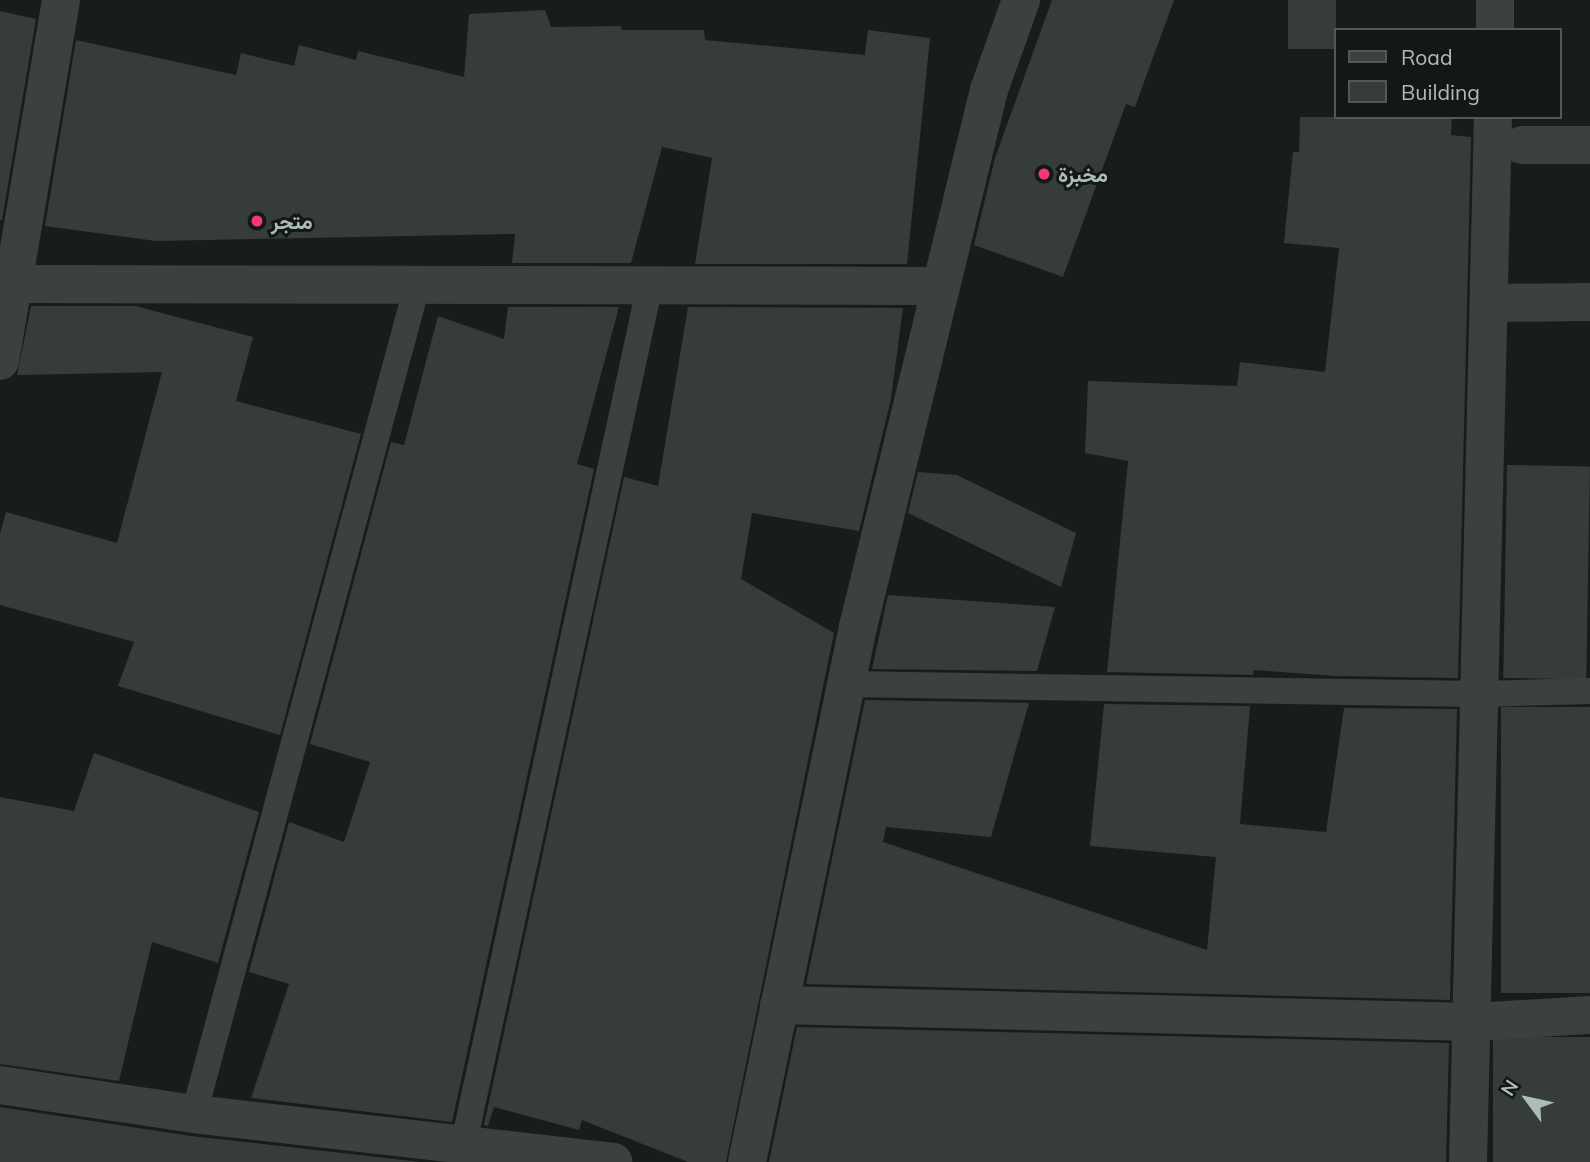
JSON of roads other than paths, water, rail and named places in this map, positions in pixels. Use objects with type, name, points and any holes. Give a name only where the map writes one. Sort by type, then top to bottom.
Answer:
[{"type":"street","points":[[0,360],[6,285],[61,0]]},
{"type":"street","points":[[747,1162],[846,684],[989,90],[1021,0]]},
{"type":"street","points":[[1495,0],[1495,28]]},
{"type":"street","points":[[1468,1162],[1493,119]]},
{"type":"street","points":[[1522,145],[1590,145]]},
{"type":"street","points":[[6,285],[940,286]]},
{"type":"street","points":[[1489,303],[1590,303]]},
{"type":"street","points":[[779,1004],[1473,1022],[1590,1015]]},
{"type":"street","points":[[0,1085],[463,1155],[613,1162]]},
{"type":"lane","points":[[463,1155],[650,285]]},
{"type":"lane","points":[[194,1114],[416,286]]},
{"type":"lane","points":[[846,684],[1481,694],[1590,691]]},
{"type":"place","name":"مخبزة","points":[[1044,174]]},
{"type":"place","name":"متجر","points":[[257,221]]}]
